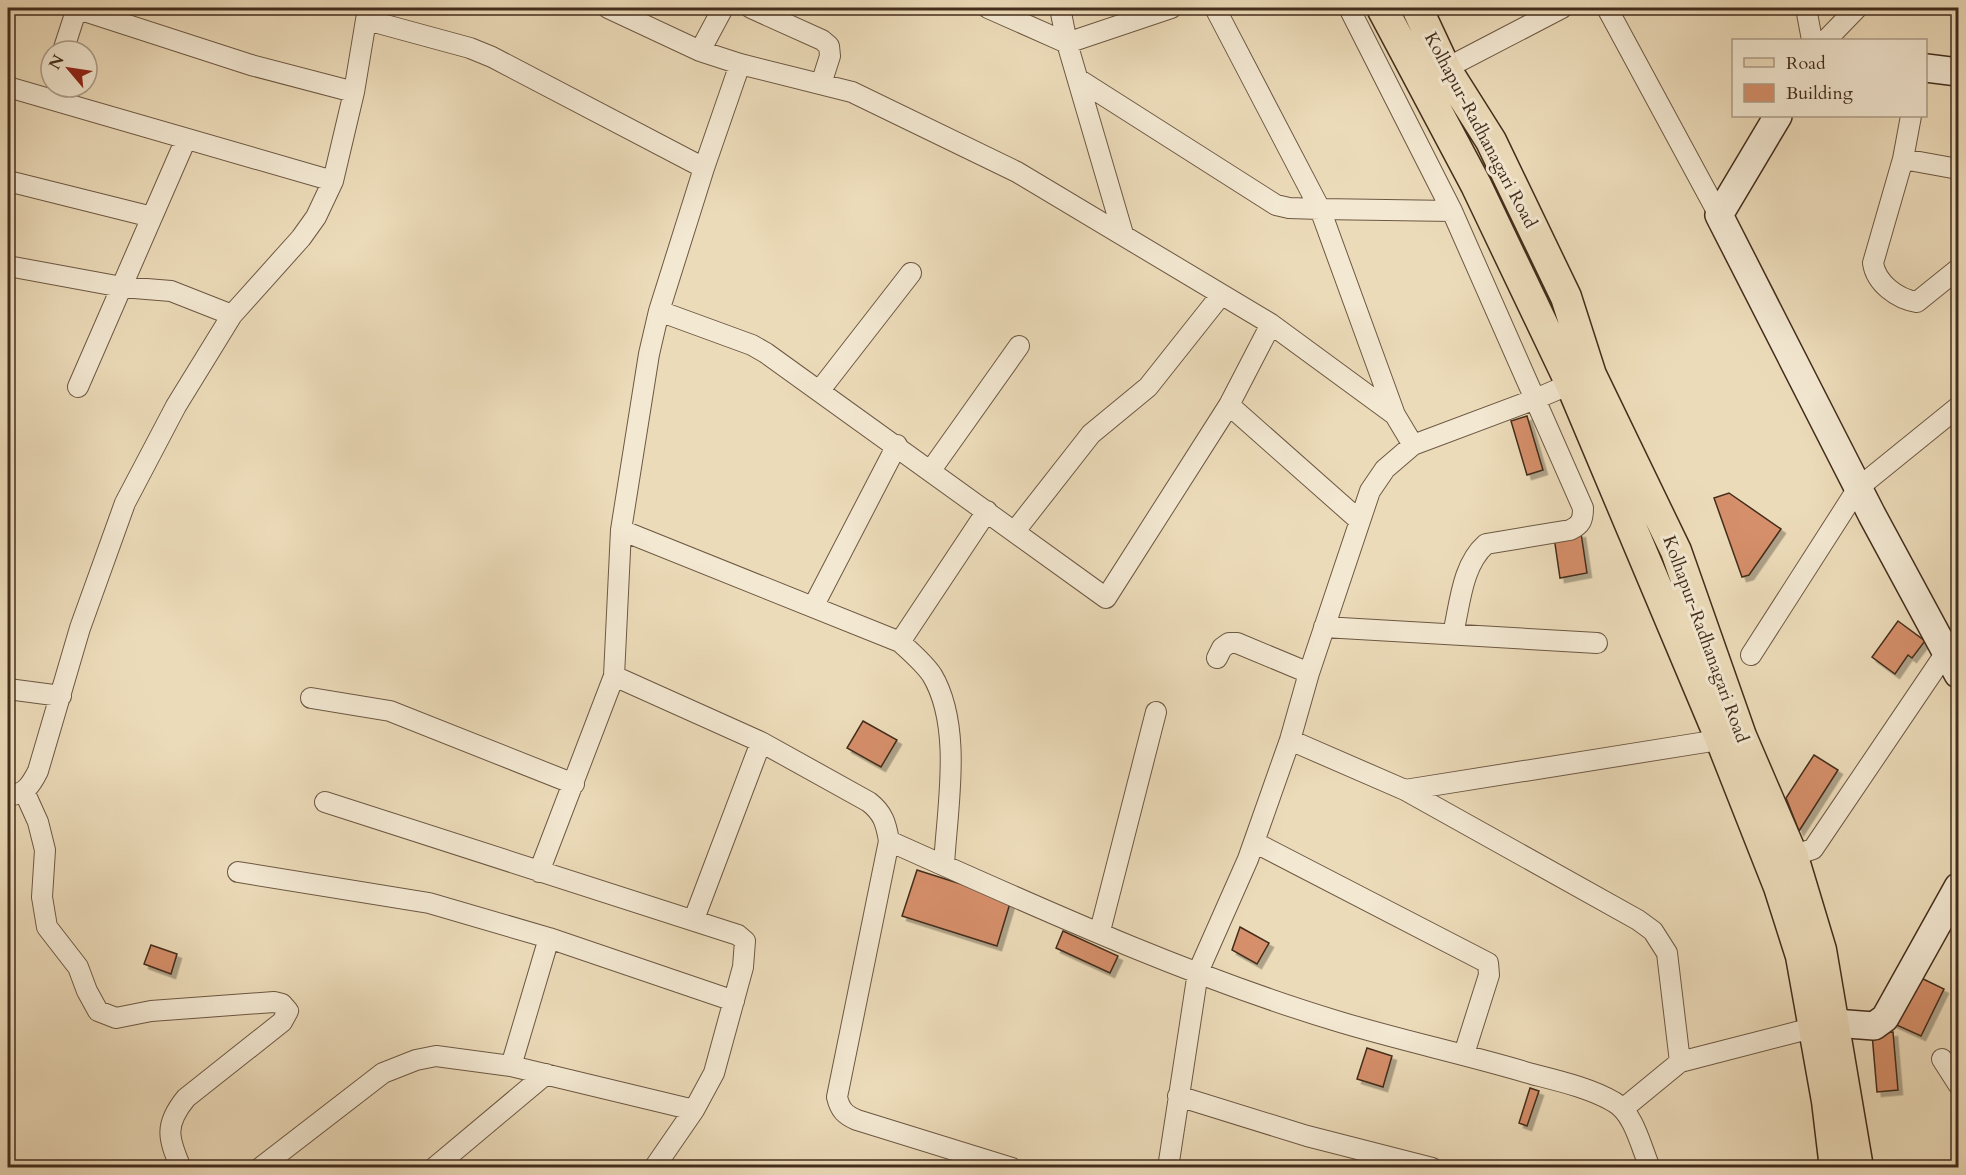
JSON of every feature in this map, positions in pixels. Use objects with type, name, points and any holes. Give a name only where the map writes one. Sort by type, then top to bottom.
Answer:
[{"type":"main road","points":[[1382,8],[1434,76]]},
{"type":"main road","name":"Kolhapur-Radhanagari Road","points":[[1417,8],[1434,76],[1491,141],[1561,287],[1581,380],[1676,551],[1731,738],[1821,950],[1823,1025],[1858,1167]]},
{"type":"main road","points":[[1823,1025],[1827,1101],[1835,1167]]},
{"type":"street","points":[[67,39],[76,8],[251,65],[354,92]]},
{"type":"street","points":[[608,8],[700,51],[740,64],[852,92],[1017,172],[1270,324],[1395,415]]},
{"type":"street","points":[[700,51],[723,8]]},
{"type":"street","points":[[751,8],[822,39],[829,46],[830,56],[821,84]]},
{"type":"street","points":[[987,8],[1067,43],[1171,8]]},
{"type":"street","points":[[1059,8],[1067,43],[1123,234]]},
{"type":"street","points":[[1215,8],[1320,209],[1395,415],[1413,445]]},
{"type":"street","points":[[1349,8],[1452,210],[1582,508],[1583,518],[1579,526],[1570,530],[1486,544],[1470,564],[1453,634]]},
{"type":"street","points":[[1434,76],[1562,8]]},
{"type":"street","points":[[1607,8],[1719,215],[1858,488],[1955,656],[1813,849],[1781,860]]},
{"type":"street","points":[[1806,8],[1812,39]]},
{"type":"street","points":[[1827,39],[1857,8]]},
{"type":"street","points":[[181,1167],[169,1132],[177,1110],[186,1098],[282,1022],[288,1011],[285,1006],[274,1002],[151,1011],[116,1018],[98,1011],[78,967],[47,927],[42,897],[45,850],[38,822],[16,793],[38,771],[80,628],[125,503],[176,406],[232,315],[301,238],[316,217],[333,181],[354,92],[367,14],[492,57],[705,168]]},
{"type":"street","points":[[539,872],[614,676],[621,530],[648,354],[659,311],[740,64]]},
{"type":"street","points":[[1927,68],[1959,72]]},
{"type":"street","points":[[1078,79],[1276,204],[1289,208],[1452,210]]},
{"type":"street","points":[[8,87],[39,91]]},
{"type":"street","points":[[68,99],[186,139],[333,181]]},
{"type":"street","points":[[1719,215],[1777,117]]},
{"type":"street","points":[[1911,117],[1903,159],[1873,263],[1875,274],[1882,284],[1907,300],[1917,302],[1959,269]]},
{"type":"street","points":[[78,387],[186,139]]},
{"type":"street","points":[[1903,159],[1959,169]]},
{"type":"street","points":[[8,181],[153,217]]},
{"type":"street","points":[[8,266],[122,287],[171,291],[232,315]]},
{"type":"street","points":[[820,390],[911,273]]},
{"type":"street","points":[[1015,531],[1091,434],[1143,392],[1221,295]]},
{"type":"street","points":[[659,311],[753,345],[820,390],[1106,598],[1229,405],[1270,324]]},
{"type":"street","points":[[931,470],[1019,346]]},
{"type":"street","points":[[1168,1167],[1198,972],[1254,842],[1290,740],[1324,627],[1376,480],[1413,445],[1581,380]]},
{"type":"street","points":[[1229,405],[1360,521]]},
{"type":"street","points":[[1751,655],[1858,488],[1959,407]]},
{"type":"street","points":[[813,607],[897,446]]},
{"type":"street","points":[[900,642],[987,511]]},
{"type":"street","points":[[621,530],[900,642],[931,673],[948,727],[951,749],[944,865]]},
{"type":"street","points":[[1324,627],[1597,643]]},
{"type":"street","points":[[1217,658],[1222,648],[1229,643],[1237,643],[1309,673]]},
{"type":"street","points":[[614,676],[760,742],[869,802],[879,810],[886,821],[889,841],[837,1097],[840,1109],[847,1116],[857,1120],[1012,1167]]},
{"type":"street","points":[[8,689],[61,696]]},
{"type":"street","points":[[311,698],[390,711],[574,784]]},
{"type":"street","points":[[1100,931],[1156,712]]},
{"type":"street","points":[[1405,790],[1731,738]]},
{"type":"street","points":[[1290,740],[1405,790],[1638,920],[1653,932],[1667,953],[1680,1062]]},
{"type":"street","points":[[694,919],[760,742]]},
{"type":"street","points":[[325,802],[539,872],[694,919],[738,935],[745,941],[745,959],[714,1073],[694,1110],[654,1167]]},
{"type":"street","points":[[889,841],[1198,972],[1339,1021],[1464,1054],[1567,1084],[1611,1100],[1624,1108],[1650,1167]]},
{"type":"street","points":[[1254,842],[1488,963],[1489,975],[1464,1054]]},
{"type":"street","points":[[238,872],[429,903],[549,938],[734,1001]]},
{"type":"street","points":[[1624,1108],[1680,1062],[1823,1025],[1874,1026],[1886,1018],[1959,887]]},
{"type":"street","points":[[512,1066],[549,938]]},
{"type":"street","points":[[260,1167],[383,1073],[416,1060],[436,1056],[512,1066],[694,1110]]},
{"type":"street","points":[[1942,1059],[1959,1084]]},
{"type":"street","points":[[434,1167],[546,1074]]},
{"type":"street","points":[[1178,1096],[1307,1136],[1432,1167]]},
{"type":"street","points":[[1632,1167],[1637,1137]]},
{"type":"building","points":[[1527,416],[1543,470],[1527,475],[1511,421]]},
{"type":"building","points":[[1729,493],[1781,529],[1749,575],[1742,577],[1714,498]]},
{"type":"building","points":[[1581,533],[1587,573],[1560,578],[1554,537]]},
{"type":"building","points":[[1898,621],[1925,641],[1912,658],[1908,655],[1895,674],[1872,657]]},
{"type":"building","points":[[863,721],[897,740],[881,767],[847,748]]},
{"type":"building","points":[[1814,755],[1838,770],[1799,831],[1786,798]]},
{"type":"building","points":[[917,870],[1011,900],[997,946],[902,916]]},
{"type":"building","points":[[1240,927],[1269,943],[1257,964],[1232,950]]},
{"type":"building","points":[[1063,931],[1118,956],[1110,973],[1056,948]]},
{"type":"building","points":[[151,945],[177,954],[171,974],[144,964]]},
{"type":"building","points":[[1915,975],[1944,989],[1921,1036],[1892,1023]]},
{"type":"building","points":[[1893,1032],[1898,1090],[1877,1092],[1872,1034]]},
{"type":"building","points":[[1367,1048],[1392,1056],[1383,1087],[1357,1079]]},
{"type":"building","points":[[1530,1088],[1539,1091],[1527,1126],[1519,1123]]}]
